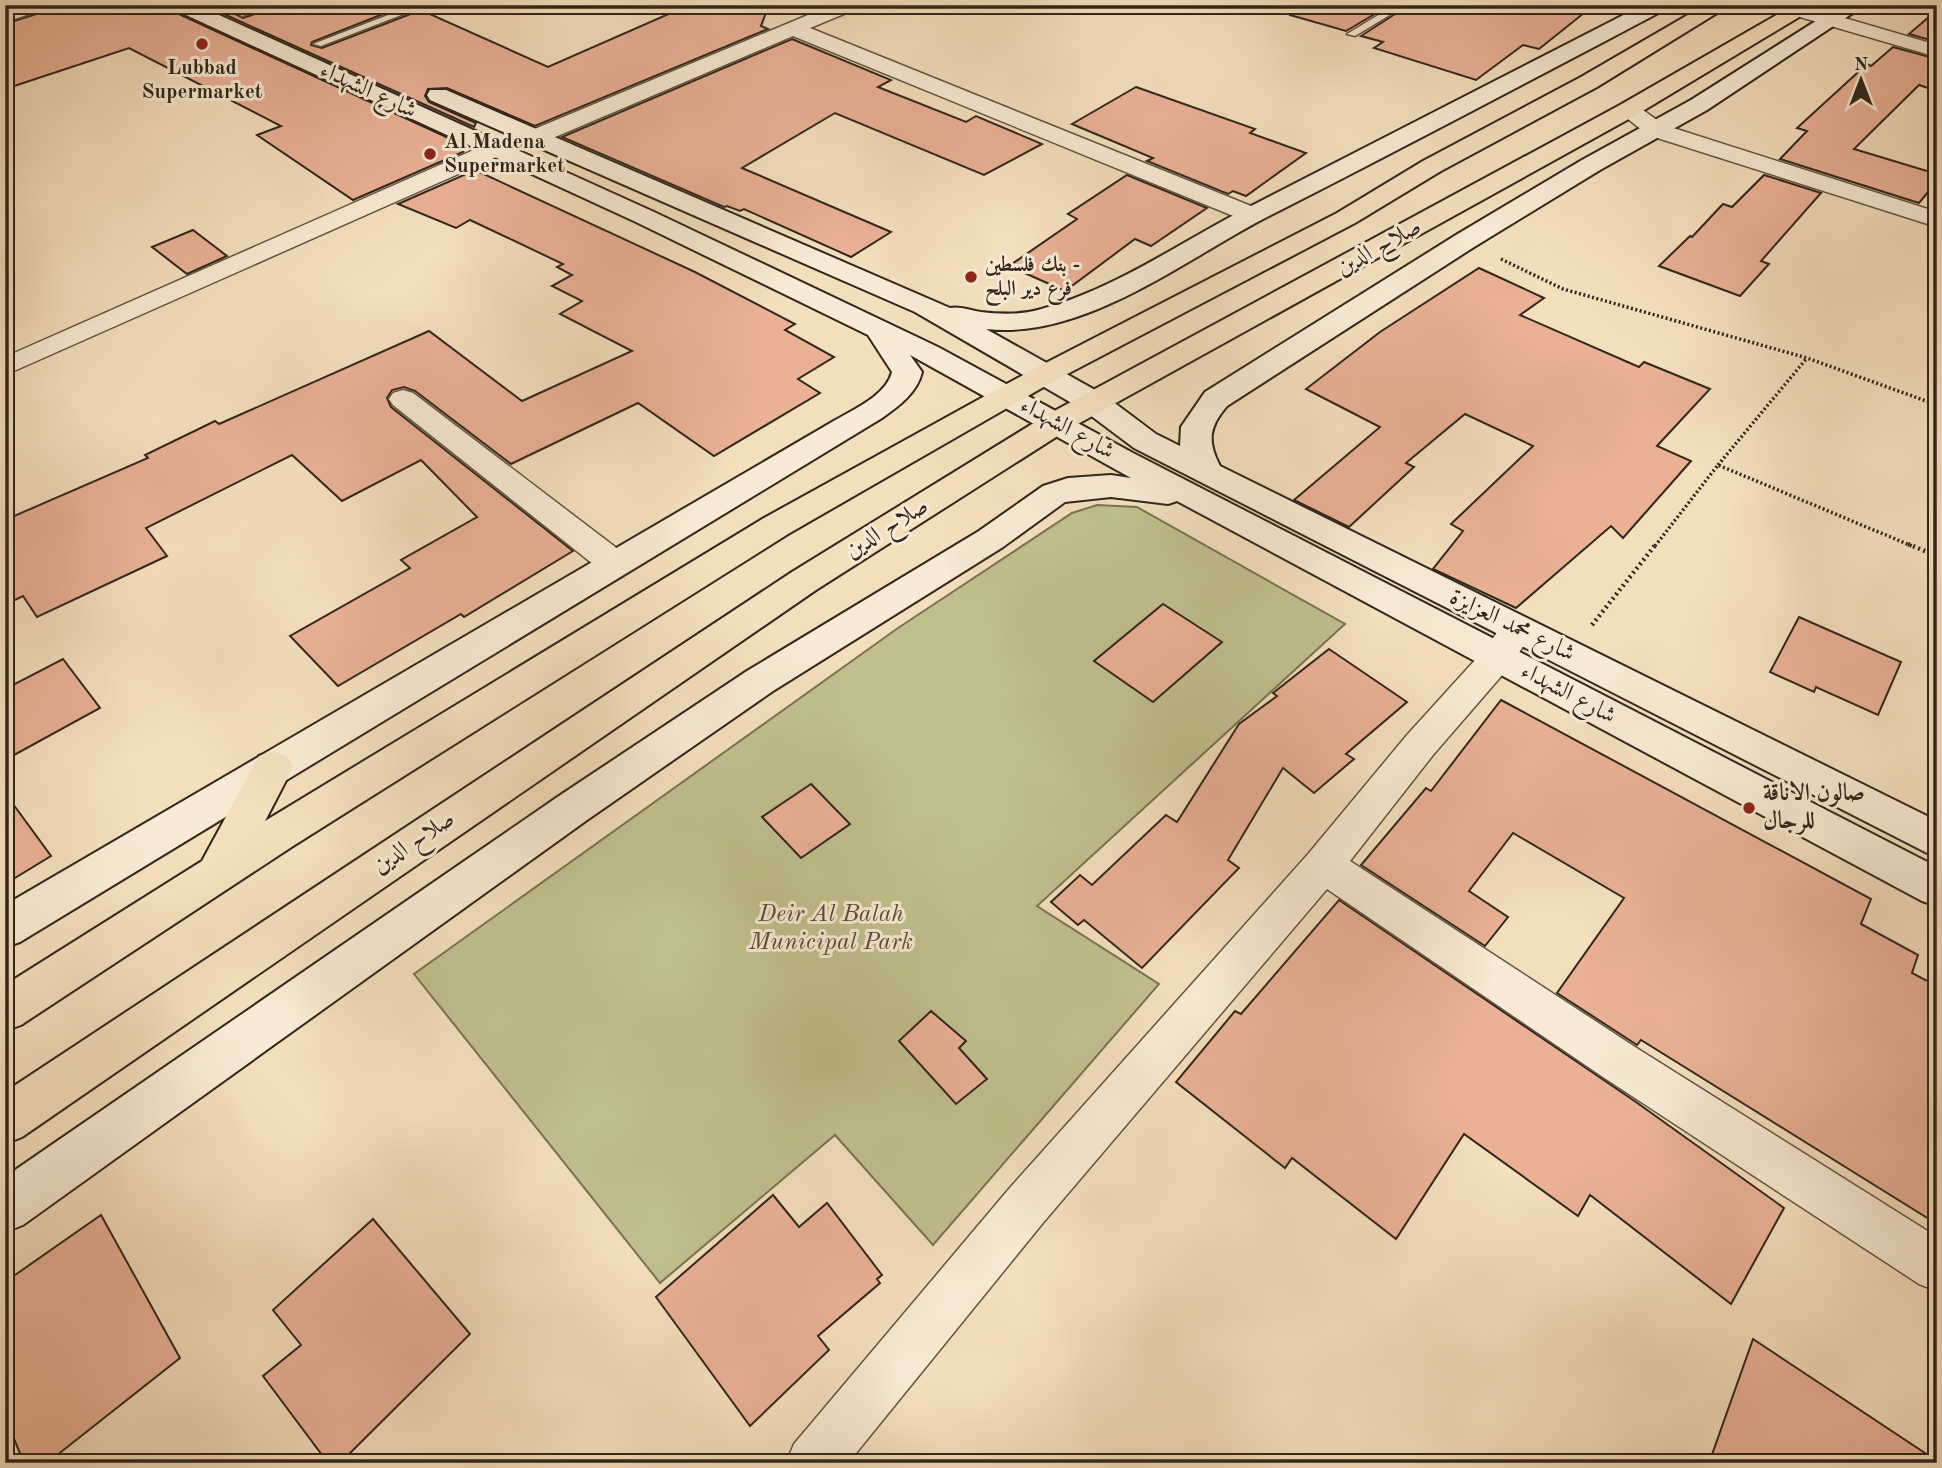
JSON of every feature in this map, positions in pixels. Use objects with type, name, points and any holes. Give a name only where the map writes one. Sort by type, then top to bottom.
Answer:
[{"type":"highway","name":"صلاح الدين","points":[[5,1010],[216,875],[776,526],[1044,375],[1346,218],[1432,166],[1589,82],[1720,5]]},
{"type":"highway","name":"صلاح الدين","points":[[5,1120],[804,581],[1056,423],[1628,110],[1814,12]]},
{"type":"highway","points":[[216,875],[273,767]]},
{"type":"main road","name":"شارع الشهداء","points":[[180,5],[645,217],[877,327],[1056,423],[1200,484]]},
{"type":"main road","points":[[925,306],[981,321],[1007,323],[1045,317],[1159,268],[1252,215],[1417,133],[1659,5]]},
{"type":"main road","points":[[5,1207],[650,755],[760,681],[991,539],[1054,494],[1068,489],[1111,486],[1200,484],[1194,432],[1200,419],[1216,399],[1465,241],[1591,165],[1656,130],[1814,12],[1855,5]]},
{"type":"main road","name":"شارع الشهداء","points":[[243,7],[354,59]]},
{"type":"main road","name":"شارع الشهداء","points":[[414,84],[533,138],[925,306],[1093,402]]},
{"type":"main road","points":[[5,928],[843,429],[902,389],[907,380],[907,372],[877,327]]},
{"type":"main road","name":"شارع محمد العزايزة","points":[[1093,402],[1200,484],[1507,644],[1570,654],[1937,841]]},
{"type":"main road","name":"شارع الشهداء","points":[[1507,644],[1937,888]]},
{"type":"street","points":[[5,16],[38,5]]},
{"type":"street","points":[[5,367],[493,150],[533,138],[849,5]]},
{"type":"street","points":[[1814,12],[1937,51]]},
{"type":"street","points":[[794,29],[1252,215]]},
{"type":"street","points":[[1628,110],[1656,130],[1937,220]]},
{"type":"street","points":[[403,399],[615,564]]},
{"type":"street","points":[[813,1463],[1025,1207],[1323,866],[1420,745],[1507,644]]},
{"type":"street","points":[[1323,866],[1619,1062],[1937,1266]]},
{"type":"lane","points":[[318,44],[423,5]]},
{"type":"lane","points":[[1352,34],[1402,5]]},
{"type":"path","points":[[1465,241],[1563,289],[1807,358],[1937,405]]},
{"type":"path","points":[[1570,654],[1718,465],[1807,358]]},
{"type":"path","points":[[1718,465],[1937,556]]},
{"type":"green space","name":"Deir Al Balah Municipal Park","points":[[1097,505],[1137,507],[1345,624],[1037,906],[1159,984],[933,1245],[835,1135],[660,1283],[414,974],[898,628],[1072,513]]},
{"type":"building","points":[[49,5],[168,5],[172,11],[466,146],[463,152],[353,200],[257,135],[281,126],[129,48],[5,89],[5,24],[46,11]]},
{"type":"building","points":[[204,5],[233,5],[231,12],[243,18],[264,11],[267,5],[406,5],[312,42],[311,45],[322,48],[421,10],[548,67],[689,5],[769,5],[761,26],[768,29],[535,126],[447,88],[428,89],[425,96],[429,102],[476,123],[474,127]]},
{"type":"building","points":[[1292,5],[1390,5],[1346,31],[1290,15]]},
{"type":"building","points":[[1409,5],[1594,5],[1539,49],[1523,45],[1476,80],[1374,48],[1383,42],[1361,36]]},
{"type":"building","points":[[1937,10],[1937,42],[1909,34]]},
{"type":"building","points":[[792,39],[891,80],[878,87],[966,122],[976,116],[1042,144],[984,175],[835,113],[742,168],[891,232],[851,257],[744,209],[740,211],[724,207],[562,137]]},
{"type":"building","points":[[1893,47],[1937,59],[1937,91],[1919,85],[1854,149],[1937,174],[1937,181],[1919,203],[1780,159],[1807,131],[1797,128],[1867,64],[1871,66]]},
{"type":"building","points":[[1136,87],[1255,129],[1250,133],[1306,153],[1246,196],[1233,191],[1228,194],[1147,161],[1153,158],[1072,124]]},
{"type":"building","points":[[475,170],[695,272],[795,324],[785,330],[834,357],[798,379],[820,393],[714,456],[638,403],[511,464],[415,391],[404,387],[392,390],[387,398],[391,407],[573,551],[464,617],[461,614],[338,686],[290,636],[410,568],[401,560],[477,517],[421,460],[342,501],[292,455],[146,528],[167,556],[37,617],[23,596],[5,605],[5,520],[148,458],[145,455],[215,421],[219,424],[429,331],[522,401],[632,351],[560,314],[582,301],[552,286],[572,275],[557,267],[563,264],[470,220],[456,228],[398,204]]},
{"type":"building","points":[[1127,175],[1207,208],[1151,246],[1135,239],[1065,291],[1009,266],[1077,219],[1068,214]]},
{"type":"building","points":[[1764,175],[1821,193],[1761,261],[1769,264],[1740,296],[1659,266],[1692,237],[1723,204],[1732,207]]},
{"type":"building","points":[[193,230],[227,256],[187,274],[152,247]]},
{"type":"building","points":[[1479,268],[1544,298],[1520,315],[1639,367],[1644,362],[1710,389],[1657,446],[1691,461],[1623,538],[1611,526],[1516,608],[1433,569],[1463,531],[1451,524],[1533,446],[1465,414],[1406,463],[1414,467],[1349,527],[1294,500],[1380,427],[1306,389],[1380,332]]},
{"type":"building","points":[[1163,604],[1222,642],[1153,702],[1094,661]]},
{"type":"building","points":[[1799,617],[1901,662],[1878,715],[1816,687],[1814,692],[1770,672]]},
{"type":"building","points":[[1329,649],[1407,702],[1346,754],[1354,759],[1314,793],[1283,768],[1228,860],[1239,868],[1142,968],[1084,920],[1078,925],[1051,902],[1080,875],[1092,885],[1166,815],[1177,822],[1239,724],[1277,696],[1273,693]]},
{"type":"building","points":[[63,659],[100,708],[5,760],[5,689]]},
{"type":"building","points":[[1501,700],[1871,899],[1861,924],[1918,955],[1912,973],[1937,986],[1937,1224],[1641,1040],[1637,1045],[1557,993],[1624,898],[1513,833],[1469,891],[1508,917],[1485,946],[1361,865],[1426,788],[1431,791]]},
{"type":"building","points":[[811,784],[850,824],[801,858],[762,817]]},
{"type":"building","points":[[5,793],[51,856],[5,884]]},
{"type":"building","points":[[1339,900],[1636,1102],[1784,1208],[1731,1304],[1590,1195],[1578,1216],[1464,1134],[1396,1239],[1292,1158],[1285,1168],[1176,1082],[1235,1011],[1241,1014]]},
{"type":"building","points":[[931,1011],[966,1041],[959,1048],[987,1079],[956,1104],[899,1041]]},
{"type":"building","points":[[773,1195],[799,1227],[827,1203],[882,1275],[877,1279],[880,1283],[818,1336],[829,1350],[750,1426],[656,1297]]},
{"type":"building","points":[[101,1215],[180,1358],[47,1463],[24,1463],[5,1417],[5,1282]]},
{"type":"building","points":[[373,1219],[470,1334],[340,1463],[328,1463],[263,1376],[301,1345],[273,1310]]},
{"type":"building","points":[[1753,1339],[1937,1461],[1937,1463],[1709,1463]]},
{"type":"place","name":"Lubbad Supermarket","points":[[202,44]]},
{"type":"place","name":"Al Madena Supermarket","points":[[430,154]]},
{"type":"place","name":"بنك فلسطين - فرع دير البلح","points":[[971,277]]},
{"type":"place","name":"صالون الاناقة للرجال","points":[[1749,808]]}]
